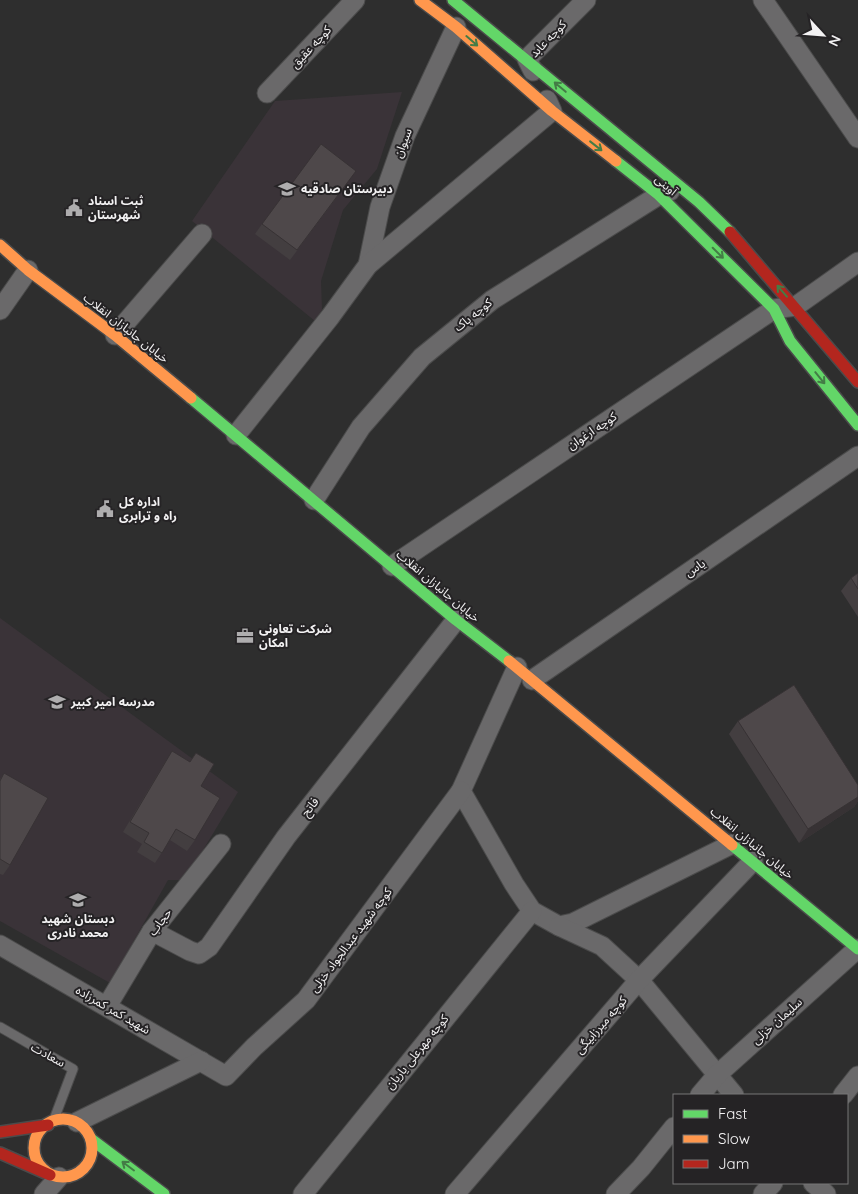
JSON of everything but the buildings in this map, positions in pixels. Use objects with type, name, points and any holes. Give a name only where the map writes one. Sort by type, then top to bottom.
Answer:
[{"type":"street","name":"کوچه عقیق","points":[[268,93],[355,0]]},
{"type":"street","name":"آوینی","points":[[420,0],[456,27],[552,111],[659,195],[774,310],[790,342],[858,425]]},
{"type":"street","name":"آوینی","points":[[453,0],[699,202],[739,241],[796,306],[858,382]]},
{"type":"street","name":"کوچه عابد","points":[[552,111],[527,60],[586,0]]},
{"type":"street","points":[[763,0],[858,138]]},
{"type":"street","name":"سیوان","points":[[368,265],[380,207],[405,136],[456,27]]},
{"type":"street","points":[[236,435],[330,317],[368,265],[552,111]]},
{"type":"street","name":"کوچه پاک","points":[[314,500],[361,427],[422,357],[492,300],[659,195],[682,187]]},
{"type":"street","points":[[116,335],[202,234]]},
{"type":"street","name":"خیابان جانبازان انقلاب","points":[[0,245],[28,270],[116,335],[456,620],[517,667],[858,949]]},
{"type":"street","points":[[796,306],[858,262]]},
{"type":"street","points":[[0,310],[28,270]]},
{"type":"street","name":"کوچه ارغوان","points":[[392,566],[774,310],[796,306]]},
{"type":"street","name":"یاس","points":[[532,680],[858,456]]},
{"type":"street","name":"فاتح","points":[[152,931],[199,954],[209,947],[286,837],[456,620]]},
{"type":"street","name":"کوچه شهید عبدالجواد خزلی","points":[[226,1076],[254,1047],[306,1000],[461,791],[517,667]]},
{"type":"street","points":[[461,791],[514,884],[532,911],[558,926],[602,946],[639,980],[733,1094]]},
{"type":"street","name":"حجاب","points":[[107,1006],[152,931],[221,844]]},
{"type":"street","points":[[558,926],[573,923],[732,844]]},
{"type":"street","name":"کوچه میرزابیگی","points":[[455,1194],[639,980],[753,861]]},
{"type":"street","name":"کوچه مهرعلی یاریان","points":[[303,1194],[532,911]]},
{"type":"street","name":"شهید کمر کمرزاده","points":[[0,945],[226,1076]]},
{"type":"street","name":"سلیمان خزلی","points":[[701,1094],[717,1075],[858,949]]},
{"type":"street","points":[[76,1122],[201,1061]]},
{"type":"street","points":[[844,1094],[858,1076]]},
{"type":"street","points":[[0,1132],[65,1119],[76,1122],[85,1129],[91,1139],[93,1150],[90,1161],[83,1170],[73,1176],[57,1177],[0,1153]]},
{"type":"street","points":[[51,1123],[44,1126],[37,1135],[34,1147],[36,1158],[42,1168],[75,1189]]},
{"type":"street","points":[[616,1194],[641,1168],[673,1128]]},
{"type":"street","points":[[91,1139],[164,1194]]},
{"type":"street","points":[[44,1194],[57,1177]]},
{"type":"street","points":[[763,1194],[771,1184]]},
{"type":"street","points":[[814,1184],[826,1194]]},
{"type":"lane","name":"سعادت","points":[[0,1028],[74,1069],[51,1123]]},
{"type":"shaded area","name":"دبیرستان صادقیه","points":[[402,92],[377,169],[343,210],[321,281],[322,310],[315,321],[192,221],[275,101]]},
{"type":"shaded area","name":"مدرسه امیر کبیر","points":[[0,618],[238,792],[185,880],[168,880],[110,983],[0,921]]},
{"type":"traffic: fast","points":[[453,0],[699,202],[730,232]]},
{"type":"traffic: fast","points":[[616,161],[659,195],[774,309],[790,341],[858,425]]},
{"type":"traffic: fast","points":[[191,398],[456,620],[509,661]]},
{"type":"traffic: fast","points":[[732,845],[858,949]]},
{"type":"traffic: fast","points":[[91,1139],[164,1194]]},
{"type":"traffic: slow","points":[[420,0],[456,27],[552,111],[616,161]]},
{"type":"traffic: slow","points":[[0,245],[28,270],[115,335],[191,398]]},
{"type":"traffic: slow","points":[[509,661],[732,845]]},
{"type":"traffic: slow","points":[[63,1119],[74,1121],[87,1132],[92,1148],[90,1159],[79,1172],[63,1177],[52,1175],[39,1164],[34,1148],[36,1137],[47,1124],[63,1119]]},
{"type":"traffic: jam","points":[[730,232],[858,382]]},
{"type":"traffic: jam","points":[[0,1132],[48,1125]]},
{"type":"traffic: jam","points":[[0,1153],[50,1175]]},
{"type":"place","name":"دبیرستان صادقیه","points":[[287,189]]},
{"type":"place","name":"ثبت اسناد شهرستان","points":[[74,208]]},
{"type":"place","name":"اداره کل راه و ترابری","points":[[105,509]]},
{"type":"place","name":"شرکت تعاونی امکان","points":[[245,636]]},
{"type":"place","name":"مدرسه امیر کبیر","points":[[57,702]]},
{"type":"place","name":"دبستان شهید محمد نادری","points":[[78,900]]}]
